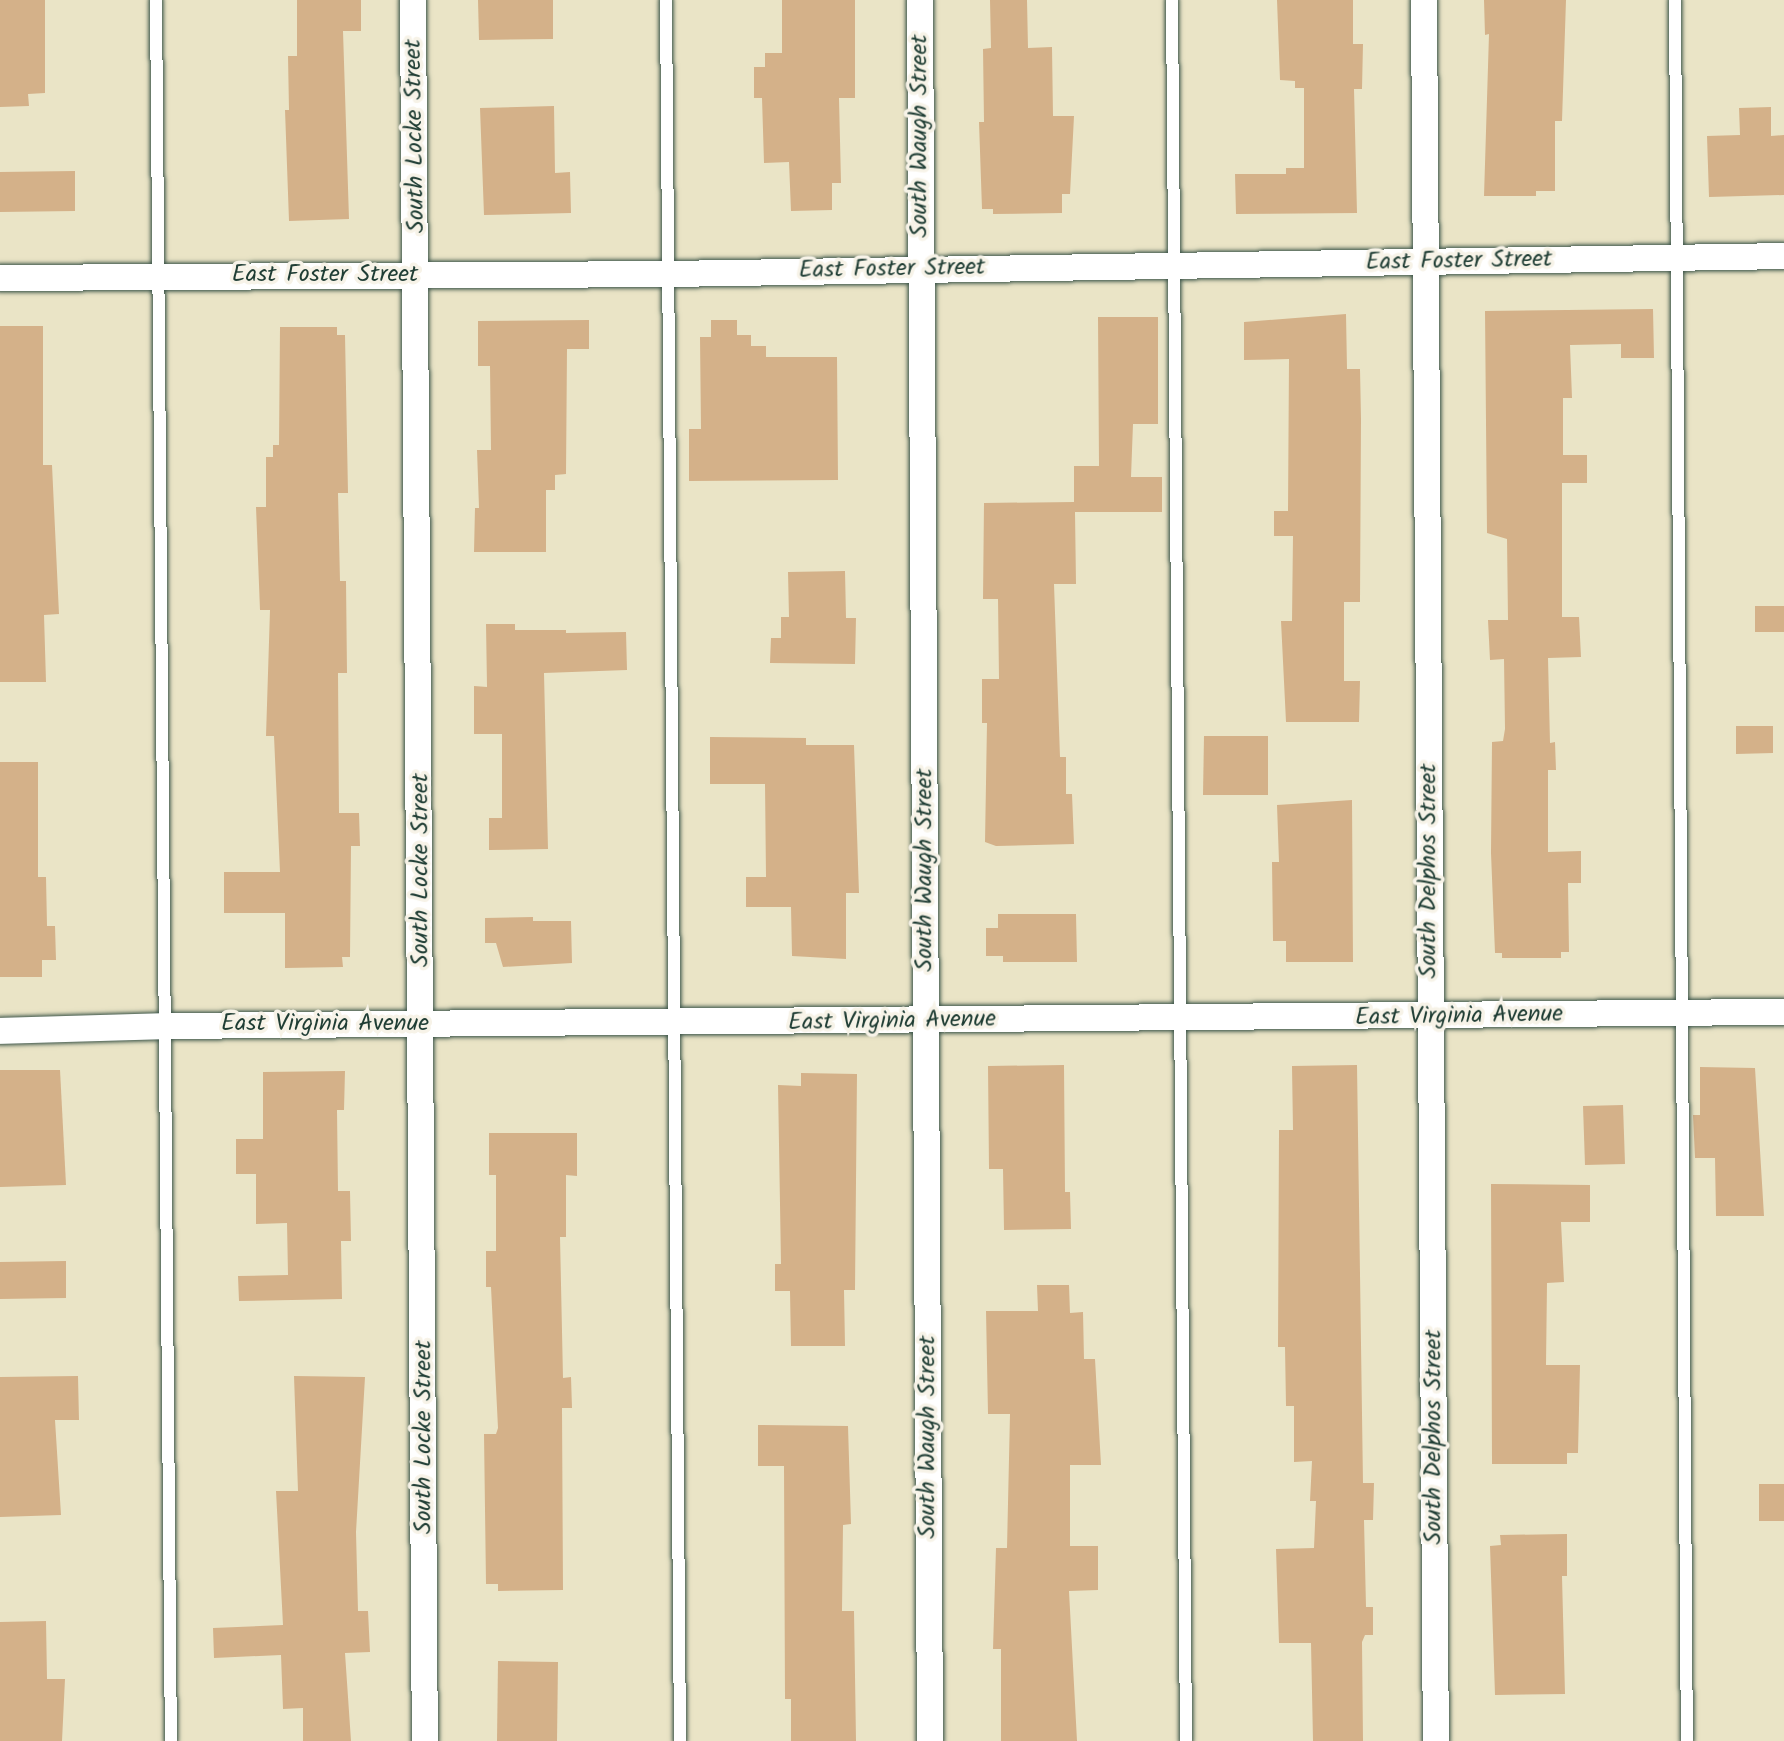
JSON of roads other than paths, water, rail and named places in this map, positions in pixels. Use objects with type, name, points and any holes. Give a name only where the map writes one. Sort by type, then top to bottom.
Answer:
[{"type":"street","name":"South Locke Street","points":[[414,0],[425,1741]]},
{"type":"street","name":"South Waugh Street","points":[[919,0],[930,1741]]},
{"type":"street","name":"South Delphos Street","points":[[1424,0],[1436,1741]]},
{"type":"street","name":"East Foster Street","points":[[0,278],[668,274],[1784,256]]},
{"type":"street","name":"East Virginia Avenue","points":[[0,1031],[165,1026],[674,1024],[1784,1012]]},
{"type":"lane","points":[[156,0],[171,1741]]},
{"type":"lane","points":[[666,0],[680,1741]]},
{"type":"lane","points":[[1172,0],[1186,1741]]},
{"type":"lane","points":[[1675,0],[1687,1741]]}]
